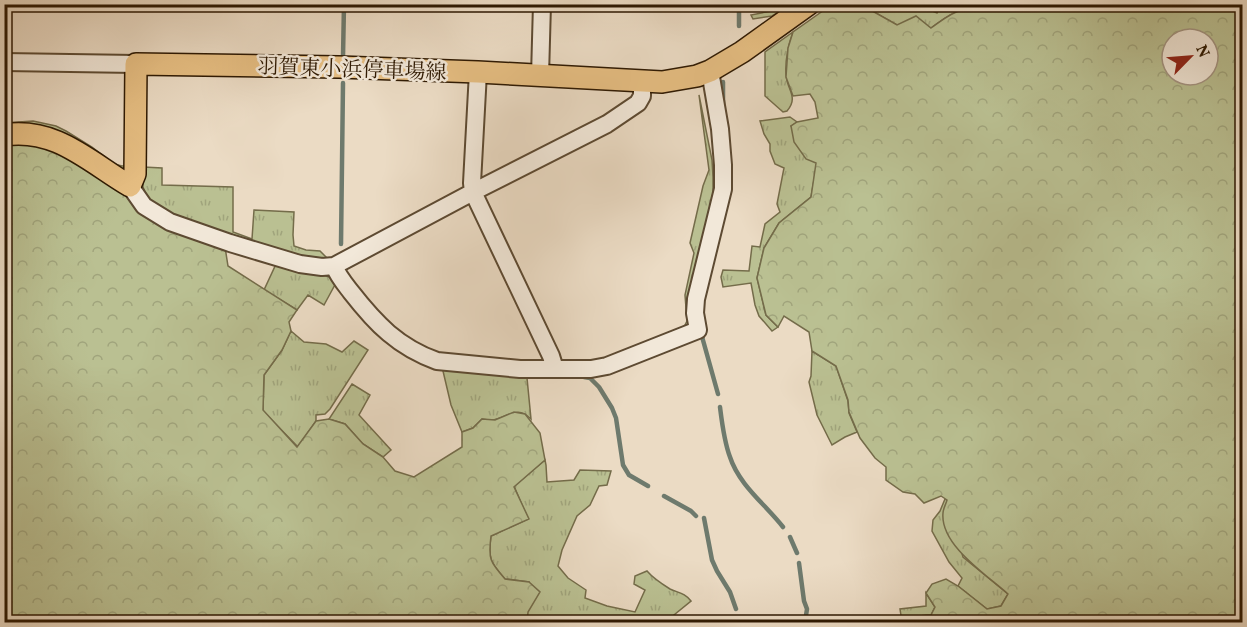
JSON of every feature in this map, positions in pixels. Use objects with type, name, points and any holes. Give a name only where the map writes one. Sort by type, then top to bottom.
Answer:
[{"type":"main road","name":"羽賀東小浜停車場線","points":[[136,64],[339,67],[662,82],[681,80],[710,71],[742,52],[809,4]]},
{"type":"main road","points":[[4,135],[34,134],[53,139],[130,186],[135,174],[136,64]]},
{"type":"street","points":[[540,76],[542,4]]},
{"type":"street","points":[[4,62],[136,64]]},
{"type":"street","points":[[334,266],[340,279],[374,321],[399,341],[437,361],[520,369],[591,369],[607,366],[698,330],[695,313],[696,299],[723,189],[720,129],[710,71]]},
{"type":"street","points":[[478,72],[473,192],[551,356],[555,369]]},
{"type":"street","points":[[130,186],[144,206],[170,222],[300,264],[334,266],[607,124],[638,103],[642,96],[642,82]]},
{"type":"green space","points":[[781,5],[791,5],[772,16],[753,19],[751,15],[771,11]]},
{"type":"green space","points":[[874,5],[919,5],[937,13],[941,5],[986,5],[958,11],[931,28],[897,25],[867,8]]},
{"type":"green space","points":[[986,5],[1242,5],[1242,622],[909,622],[918,616],[931,615],[935,607],[926,593],[932,584],[946,579],[987,609],[1001,606],[1008,594],[966,558],[949,536],[944,525],[943,513],[947,500],[941,496],[924,503],[915,494],[903,492],[886,480],[886,467],[875,458],[860,438],[849,412],[848,400],[836,366],[812,351],[809,332],[784,316],[778,327],[766,315],[757,278],[764,248],[779,223],[811,197],[816,163],[806,159],[794,142],[791,126],[797,122],[818,118],[815,102],[810,94],[793,96],[786,77],[788,48],[793,32],[827,8],[848,11],[867,8],[897,25],[916,16],[931,28],[965,9]]},
{"type":"green space","points":[[793,32],[787,54],[786,70],[792,102],[787,111],[783,112],[765,96],[765,52]]},
{"type":"green space","points":[[699,95],[712,160],[713,193],[695,275],[689,324],[683,329],[687,321],[685,295],[694,253],[690,243],[709,170]]},
{"type":"green space","points":[[790,117],[797,122],[791,126],[817,163],[811,197],[779,223],[764,248],[757,278],[766,315],[778,327],[772,331],[759,316],[751,283],[723,287],[721,277],[723,270],[749,271],[752,246],[760,247],[765,224],[780,212],[777,204],[784,168],[775,164],[770,144],[760,121]]},
{"type":"green space","points":[[33,121],[56,126],[66,131],[114,164],[130,165],[124,173],[5,130],[5,123]]},
{"type":"green space","points":[[32,138],[225,247],[228,266],[297,310],[289,322],[291,331],[282,350],[264,375],[263,410],[297,447],[316,421],[329,419],[345,424],[363,444],[383,457],[395,471],[414,477],[462,447],[462,432],[473,428],[482,419],[495,420],[514,412],[525,414],[540,433],[545,460],[514,487],[529,519],[491,536],[490,555],[493,564],[505,579],[529,582],[540,592],[528,612],[527,622],[5,622],[5,140]]},
{"type":"green space","points":[[143,167],[162,168],[162,185],[233,187],[233,232],[252,239],[254,210],[294,212],[294,246],[320,251],[328,259],[303,259],[190,224],[149,202],[143,187]]},
{"type":"green space","points":[[277,262],[337,281],[324,305],[308,295],[297,310],[264,290]]},
{"type":"green space","points":[[291,331],[304,342],[326,344],[342,352],[354,341],[368,350],[330,409],[325,414],[316,415],[316,421],[298,447],[263,411],[264,375],[282,350]]},
{"type":"green space","points":[[812,351],[836,366],[848,401],[849,413],[857,432],[832,445],[817,415],[809,382]]},
{"type":"green space","points":[[446,369],[527,378],[531,419],[518,412],[495,420],[482,419],[473,428],[462,432],[451,405],[443,371]]},
{"type":"green space","points":[[352,384],[370,395],[359,415],[391,450],[383,457],[363,444],[345,424],[329,419]]},
{"type":"green space","points":[[545,460],[547,482],[574,480],[580,470],[611,471],[607,485],[599,486],[590,505],[577,516],[562,550],[558,566],[568,578],[586,590],[585,598],[635,612],[645,590],[634,584],[635,576],[647,571],[664,585],[691,601],[669,619],[672,622],[597,622],[589,619],[575,619],[567,622],[527,622],[529,582],[505,579],[491,560],[490,544],[491,536],[528,519],[514,486]]},
{"type":"green space","points":[[945,499],[963,557],[1008,594],[1001,606],[987,609],[958,586],[962,578],[949,562],[932,531],[933,520]]},
{"type":"green space","points":[[926,593],[935,607],[931,615],[918,616],[909,622],[902,622],[900,609],[926,606]]},
{"type":"waterway","points":[[343,57],[344,4]]},
{"type":"waterway","points":[[739,4],[739,26]]},
{"type":"waterway","points":[[723,82],[723,104]]},
{"type":"waterway","points":[[341,244],[343,83]]},
{"type":"waterway","points":[[701,333],[718,394]]},
{"type":"waterway","points":[[584,377],[590,378],[599,387],[612,408],[616,418],[623,465],[629,475],[648,486]]},
{"type":"waterway","points":[[720,407],[726,445],[734,467],[746,486],[783,527]]},
{"type":"waterway","points":[[664,496],[696,516]]},
{"type":"waterway","points":[[704,518],[712,560],[730,592],[736,609]]},
{"type":"waterway","points":[[790,537],[797,553]]},
{"type":"waterway","points":[[799,563],[807,609],[805,622]]}]
